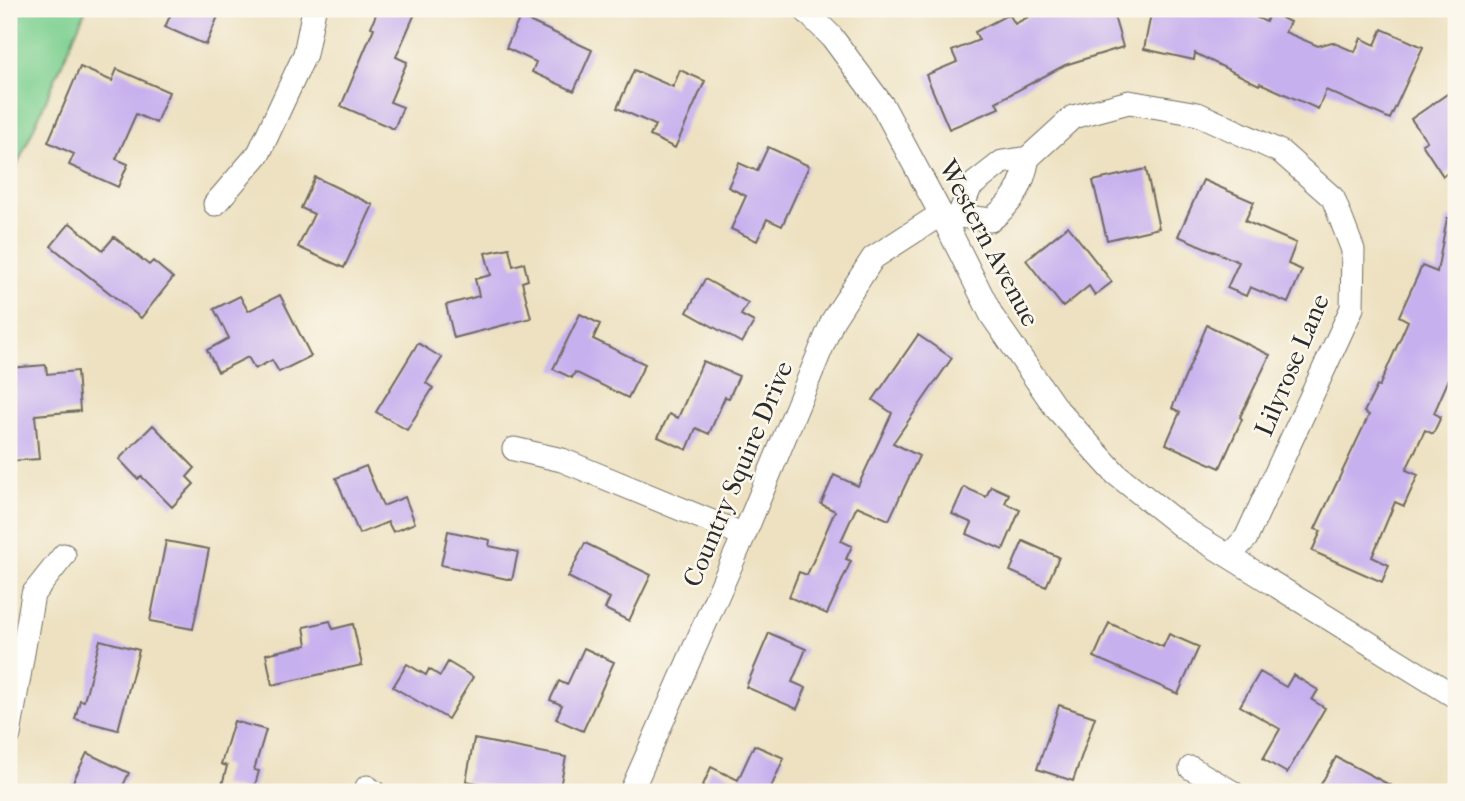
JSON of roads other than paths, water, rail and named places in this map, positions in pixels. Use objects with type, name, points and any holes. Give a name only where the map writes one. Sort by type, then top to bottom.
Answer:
[{"type":"street","points":[[215,204],[259,153],[305,54],[314,9]]},
{"type":"street","name":"Western Avenue","points":[[804,9],[832,37],[883,106],[992,316],[1055,407],[1116,474],[1185,529],[1456,697]]},
{"type":"street","name":"Lilyrose Lane","points":[[1028,158],[1073,117],[1129,102],[1198,114],[1281,152],[1333,198],[1353,250],[1352,308],[1246,538],[1229,556]]},
{"type":"street","name":"Country Squire Drive","points":[[631,792],[744,535],[834,320],[873,258],[941,214]]},
{"type":"street","points":[[514,449],[562,460],[744,535]]},
{"type":"street","points":[[9,735],[33,594],[64,555]]},
{"type":"street","points":[[1191,768],[1232,792]]}]
